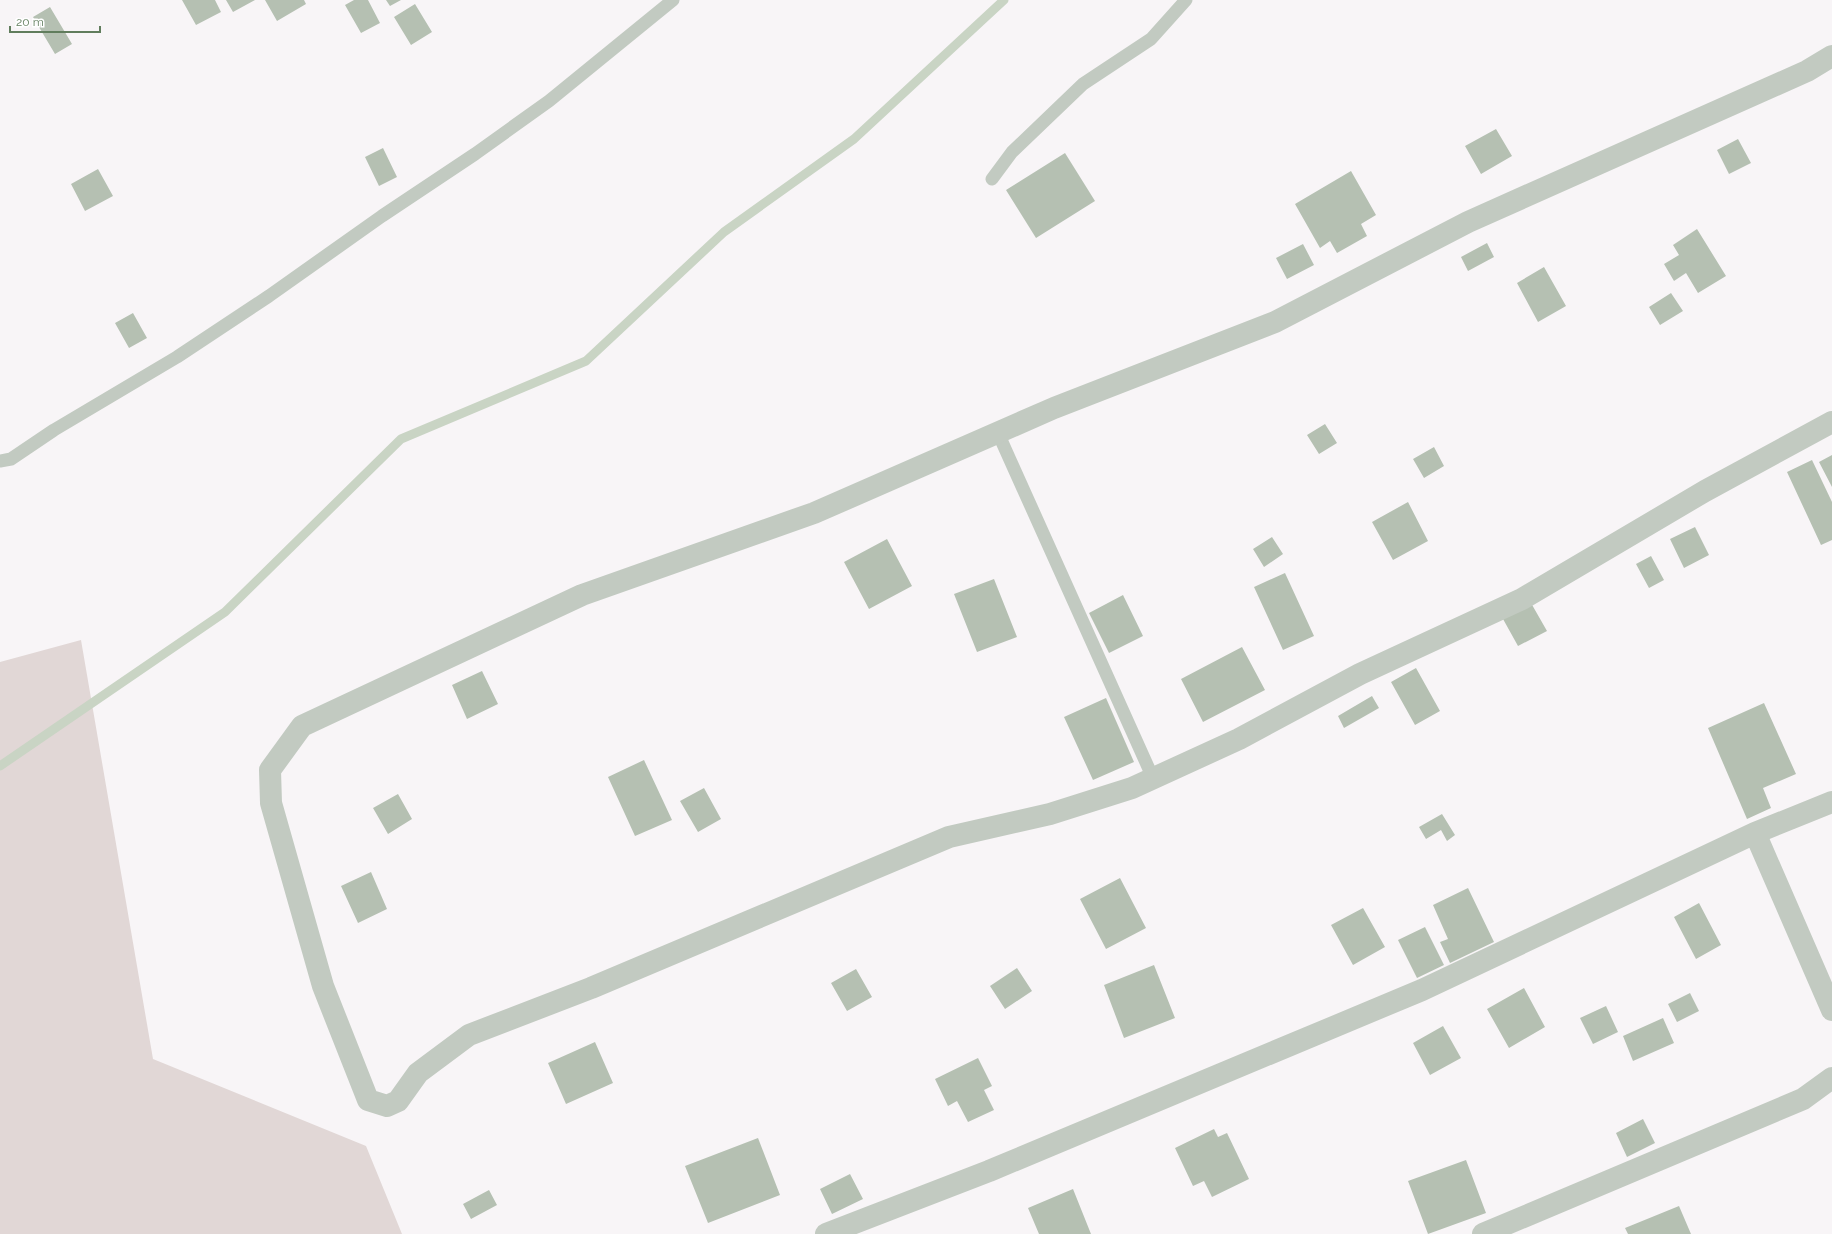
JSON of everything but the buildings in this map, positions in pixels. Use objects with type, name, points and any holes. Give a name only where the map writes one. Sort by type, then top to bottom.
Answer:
[{"type":"street","points":[[1832,56],[1807,71],[1468,222],[1275,322],[1054,408],[814,513],[582,595],[302,726],[270,770],[271,803],[324,986],[368,1100],[387,1106],[398,1101],[418,1073],[469,1035],[591,988],[949,836],[1050,814],[1132,788],[1239,739],[1360,674],[1522,599],[1705,491],[1832,422]]},
{"type":"street","points":[[826,1234],[989,1171],[1422,990],[1755,833],[1832,802]]},
{"type":"street","points":[[1755,833],[1832,1010]]},
{"type":"street","points":[[1484,1234],[1803,1099],[1832,1078]]},
{"type":"lane","points":[[0,461],[11,459],[54,430],[177,357],[269,296],[382,216],[475,154],[549,101],[672,0]]},
{"type":"lane","points":[[992,179],[1012,152],[1083,84],[1151,39],[1186,0]]},
{"type":"lane","points":[[998,433],[1153,778]]},
{"type":"shaded area","points":[[81,640],[153,1059],[366,1146],[402,1234],[0,1234],[0,662]]},
{"type":"waterway","points":[[0,766],[225,612],[401,439],[586,361],[724,232],[854,139],[1004,0]]}]
